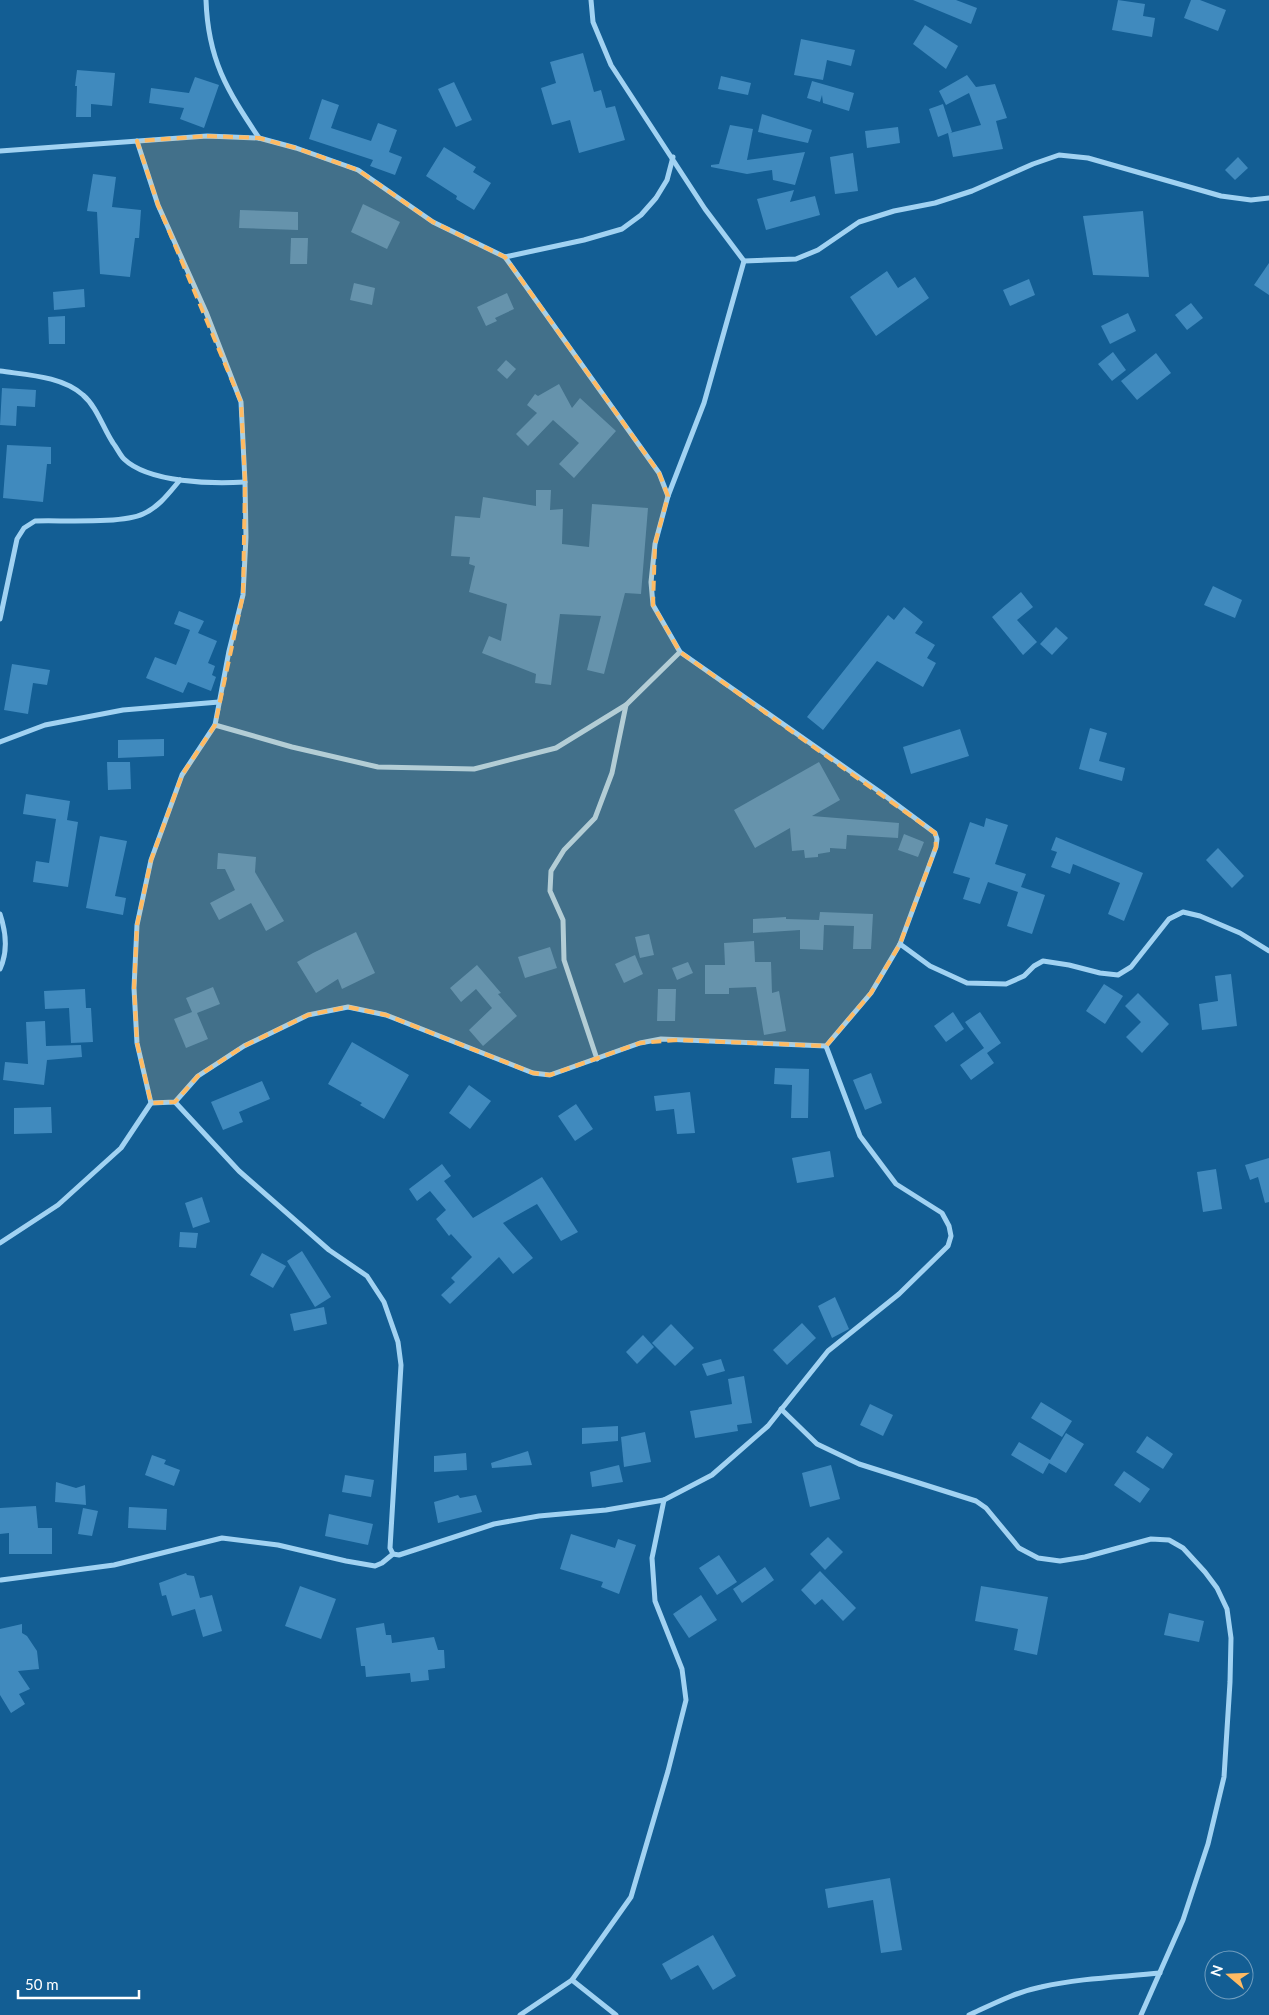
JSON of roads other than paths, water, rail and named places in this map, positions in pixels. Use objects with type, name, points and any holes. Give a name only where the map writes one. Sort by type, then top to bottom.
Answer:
[{"type":"street","points":[[206,0],[207,24],[215,58],[228,89],[259,138]]},
{"type":"street","points":[[591,0],[593,22],[611,65],[673,157],[705,209],[744,261]]},
{"type":"street","points":[[0,151],[206,136],[259,138],[296,148],[358,170],[433,222],[505,257],[659,473],[668,496]]},
{"type":"street","points":[[0,1243],[58,1205],[121,1148],[151,1103],[137,1043],[134,988],[137,925],[151,860],[182,775],[215,725],[229,651],[243,595],[246,482],[241,402],[206,312],[158,205],[137,141]]},
{"type":"street","points":[[744,261],[796,259],[818,250],[859,222],[894,210],[935,203],[972,191],[1033,164],[1059,155],[1088,158],[1221,196],[1251,200],[1269,198]]},
{"type":"street","points":[[505,257],[584,240],[622,229],[642,215],[656,198],[666,180],[673,157]]},
{"type":"street","points":[[744,261],[704,404],[668,496],[655,544],[651,582],[653,605],[680,652],[880,792],[935,833],[937,839],[936,847],[900,944],[870,993],[826,1046]]},
{"type":"street","points":[[0,371],[46,378],[67,384],[84,395],[124,459],[144,470],[180,480],[216,484],[246,482]]},
{"type":"street","points":[[0,620],[17,539],[24,528],[35,521],[126,519],[143,514],[159,504],[180,480]]},
{"type":"street","points":[[215,725],[292,747],[378,767],[474,769],[556,748],[626,705],[680,652]]},
{"type":"street","points":[[0,742],[45,725],[123,710],[219,702]]},
{"type":"street","points":[[597,1059],[564,960],[564,920],[550,890],[550,881],[551,871],[564,850],[595,818],[612,773],[626,705]]},
{"type":"street","points":[[900,944],[930,966],[967,983],[996,984],[1006,984],[1024,976],[1034,966],[1043,961],[1069,964],[1100,974],[1118,975],[1132,966],[1169,919],[1183,912],[1200,916],[1240,933],[1269,951]]},
{"type":"street","points":[[0,914],[4,924],[6,948],[0,969]]},
{"type":"street","points":[[151,1103],[175,1102],[198,1076],[244,1046],[308,1015],[348,1006],[386,1015],[534,1073],[550,1075],[640,1043],[661,1040],[826,1046]]},
{"type":"street","points":[[1,1580],[114,1565],[222,1538],[278,1545],[375,1566],[393,1554],[399,1555],[503,1523],[539,1516],[606,1510],[664,1500],[712,1475],[768,1426],[828,1351],[899,1294],[948,1246],[951,1236],[950,1226],[942,1213],[896,1184],[860,1136],[826,1046]]},
{"type":"street","points":[[175,1102],[239,1171],[329,1250],[367,1276],[384,1302],[398,1342],[401,1365],[390,1548],[393,1554]]},
{"type":"street","points":[[781,1409],[817,1444],[859,1464],[976,1501],[986,1508],[1019,1548],[1038,1558],[1060,1561],[1085,1557],[1151,1539],[1169,1540],[1183,1548],[1217,1588],[1227,1609],[1231,1638],[1224,1777],[1208,1844],[1183,1920],[1141,2015]]},
{"type":"street","points":[[520,2015],[572,1980],[630,1897],[668,1771],[686,1700],[682,1669],[655,1601],[652,1558],[664,1500]]},
{"type":"street","points":[[969,2015],[1004,1998],[1040,1987],[1160,1973]]},
{"type":"street","points":[[572,1980],[616,2015]]}]
